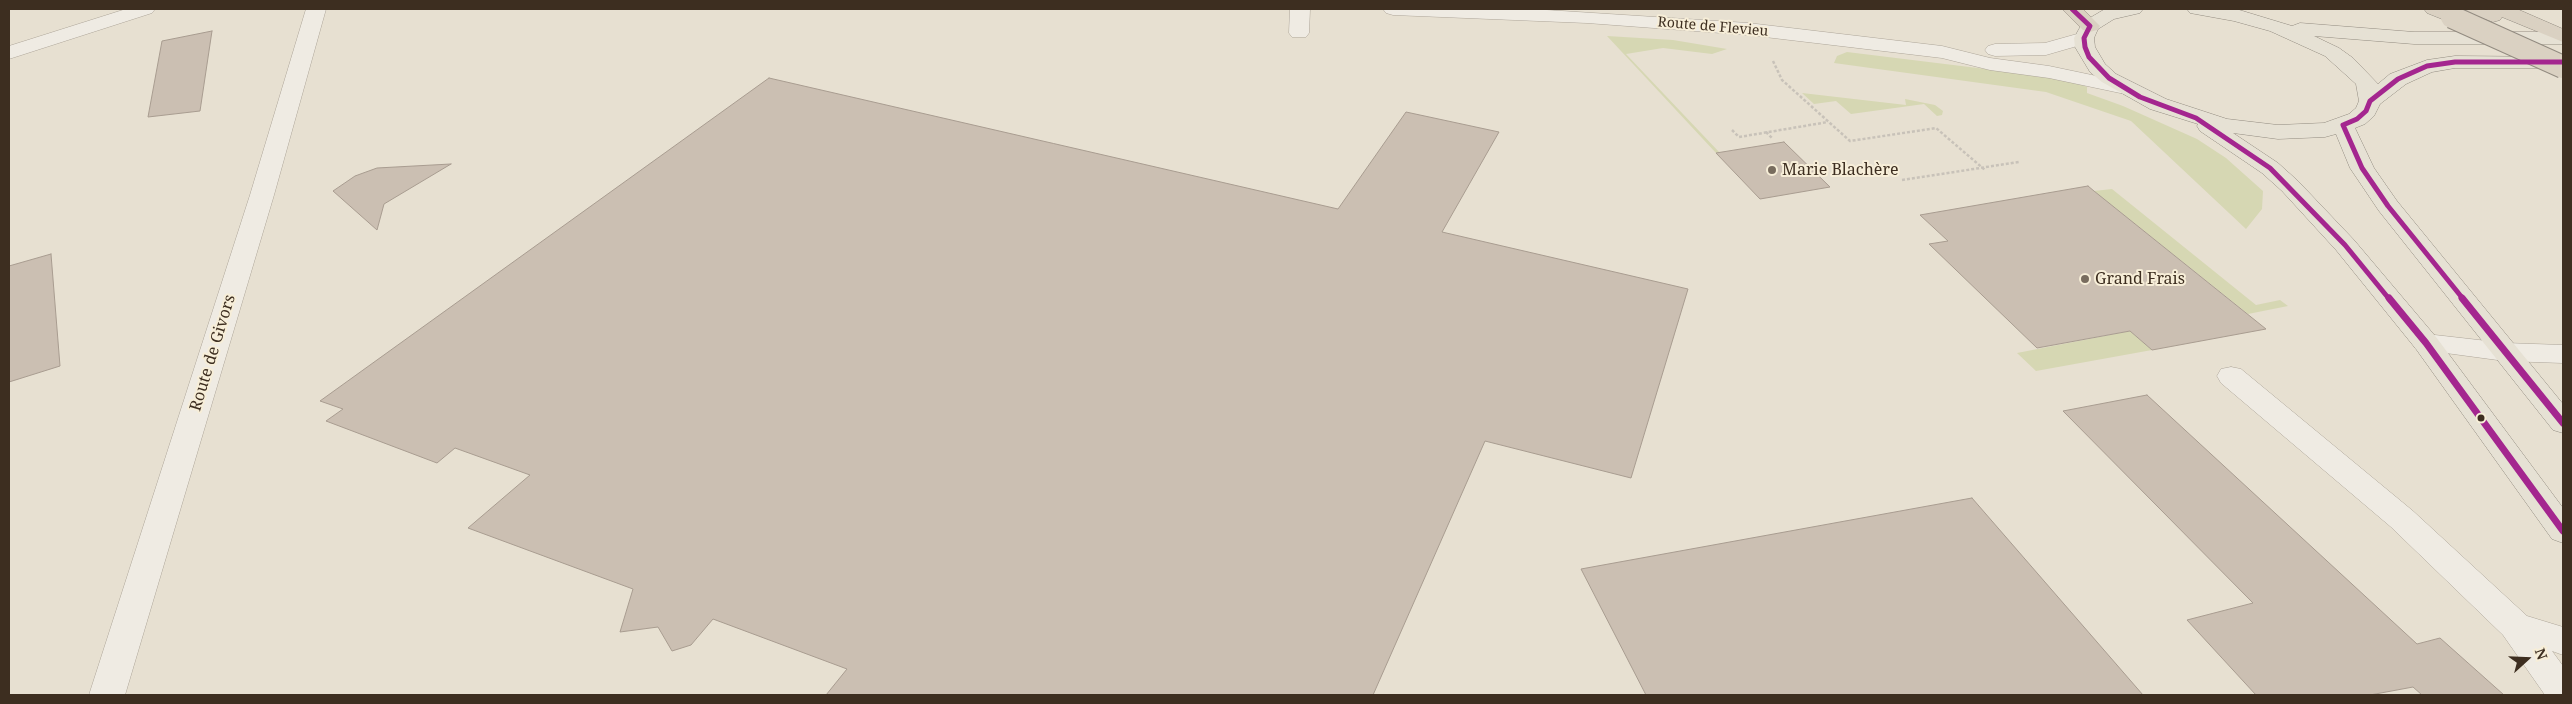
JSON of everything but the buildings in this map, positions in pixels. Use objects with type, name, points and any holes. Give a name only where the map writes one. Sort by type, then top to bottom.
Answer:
[{"type":"highway","points":[[2072,9],[2087,32]]},
{"type":"highway","points":[[2490,11],[2520,17],[2563,37]]},
{"type":"highway","points":[[2490,11],[2563,47]]},
{"type":"highway","points":[[2443,13],[2563,67]]},
{"type":"main road","points":[[2133,9],[2108,14],[2087,32],[2087,52],[2097,68],[2125,88],[2158,104],[2196,118],[2224,125],[2278,132],[2303,132],[2343,125],[2357,119],[2366,111],[2370,101],[2370,92],[2366,82],[2346,62],[2316,43],[2277,27],[2236,15],[2197,9]]},
{"type":"main road","points":[[2277,27],[2414,38],[2563,37]]},
{"type":"main road","points":[[2370,101],[2398,79],[2427,66],[2456,62],[2563,62]]},
{"type":"main road","points":[[2196,118],[2270,168],[2290,186],[2345,245],[2426,343],[2563,531]]},
{"type":"main road","points":[[2343,125],[2362,168],[2388,206],[2563,423]]},
{"type":"street","points":[[9,52],[145,9]]},
{"type":"street","name":"Route de Givors","points":[[107,695],[262,195],[316,9]]},
{"type":"street","points":[[1299,32],[1300,9]]},
{"type":"street","name":"Route de Flevieu","points":[[1393,9],[1587,18],[1748,29],[1942,52],[1990,64],[2048,72],[2125,88]]},
{"type":"street","name":"Route de Flevieu","points":[[1942,52],[2038,49],[2087,32]]},
{"type":"street","points":[[2426,343],[2505,352],[2563,354]]},
{"type":"street","points":[[2230,376],[2402,519],[2515,626],[2563,693]]},
{"type":"street","points":[[2515,626],[2563,641]]},
{"type":"path","points":[[1773,55],[1773,63],[1782,80],[1850,140],[1936,128],[1983,169]]},
{"type":"path","points":[[1732,130],[1739,137],[1829,122]]},
{"type":"path","points":[[1766,132],[1772,138]]},
{"type":"path","points":[[1902,180],[1983,169],[2018,162]]},
{"type":"green space","points":[[1607,36],[1673,40],[1727,49],[1712,54],[1663,48],[1626,54],[1720,153],[1716,153]]},
{"type":"green space","points":[[1847,52],[2043,76],[2080,84],[2087,87],[2087,93],[2123,106],[2197,139],[2226,158],[2263,191],[2262,209],[2246,229],[2131,121],[2046,92],[1834,63],[1837,56]]},
{"type":"green space","points":[[1802,93],[1906,105],[1905,99],[1935,105],[1943,111],[1942,115],[1937,116],[1924,104],[1851,114],[1836,101],[1814,104]]},
{"type":"green space","points":[[2112,189],[2256,305],[2280,300],[2288,306],[2248,314],[2094,191]]},
{"type":"green space","points":[[2130,331],[2152,350],[2036,371],[2017,353]]},
{"type":"transit line","points":[[2072,9],[2090,26],[2084,38],[2085,47],[2089,57],[2109,78],[2140,97],[2196,118],[2270,168],[2308,205],[2345,245],[2426,343],[2563,531]]},
{"type":"transit line","points":[[2563,62],[2455,62],[2427,66],[2398,79],[2370,101],[2366,111],[2357,119],[2343,125],[2362,168],[2388,206],[2563,423]]},
{"type":"place","name":"Marie Blachère","points":[[1772,170]]},
{"type":"place","name":"Grand Frais","points":[[2085,279]]}]
